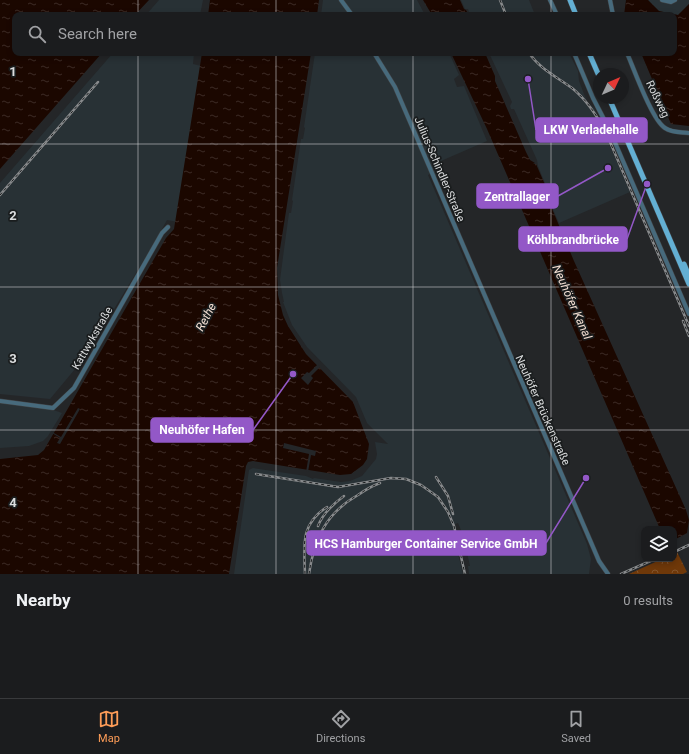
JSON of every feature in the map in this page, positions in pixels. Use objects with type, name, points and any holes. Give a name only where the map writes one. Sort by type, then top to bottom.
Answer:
[{"type":"main road","points":[[566,0],[572,12]]},
{"type":"main road","points":[[570,0],[575,12]]},
{"type":"main road","points":[[590,56],[596,68]]},
{"type":"main road","points":[[594,56],[599,68]]},
{"type":"main road","points":[[611,104],[689,284]]},
{"type":"main road","points":[[615,104],[689,276]]},
{"type":"street","points":[[341,0],[350,12]]},
{"type":"street","points":[[550,0],[556,12]]},
{"type":"street","points":[[610,0],[612,12]]},
{"type":"street","points":[[662,0],[671,2],[675,0]]},
{"type":"street","name":"Julius-Schindler-Straße","points":[[376,56],[395,87],[484,295]]},
{"type":"street","points":[[575,56],[593,98],[610,131],[689,314]]},
{"type":"street","name":"Roßweg","points":[[628,56],[658,123],[670,131],[689,133]]},
{"type":"street","name":"Kattwykstraße","points":[[0,401],[53,408],[74,388],[162,233],[168,227]]},
{"type":"street","name":"Neuhöfer Brückenstraße","points":[[484,295],[599,561],[608,574]]},
{"type":"shaded area","points":[[159,0],[203,0],[201,12],[149,12]]},
{"type":"shaded area","points":[[323,0],[417,0],[423,12],[321,12]]},
{"type":"shaded area","points":[[461,0],[529,0],[534,12],[469,12],[468,9],[465,9]]},
{"type":"shaded area","points":[[648,0],[689,0],[689,4],[678,15],[677,12],[659,11]]},
{"type":"shaded area","points":[[110,56],[194,56],[193,64],[201,66],[178,222],[167,220],[85,357],[50,399],[0,394],[0,183]]},
{"type":"shaded area","points":[[315,56],[450,56],[459,75],[454,79],[457,87],[464,86],[487,141],[434,164],[438,175],[432,178],[430,174],[428,175],[587,544],[591,559],[589,574],[469,574],[468,566],[470,566],[463,535],[458,523],[455,524],[458,540],[455,541],[463,574],[234,574],[249,470],[253,468],[306,476],[313,479],[341,482],[350,481],[362,476],[376,459],[377,454],[375,442],[388,444],[367,423],[356,397],[307,347],[292,325],[283,302],[280,280],[289,213],[291,213]]},
{"type":"shaded area","points":[[490,56],[570,56],[578,71],[579,81],[588,103],[594,108],[607,132],[611,142],[609,144],[630,192],[559,223],[551,205],[553,203],[537,160],[514,109],[511,109],[510,106],[512,102]]},
{"type":"shaded area","points":[[0,402],[48,408],[62,413],[48,436],[43,441],[29,446],[0,448]]},
{"type":"green space","points":[[677,552],[687,572],[683,574],[629,574],[655,562],[677,562]]},
{"type":"water","points":[[0,0],[149,0],[138,12],[12,12],[12,56],[99,56],[0,169]]},
{"type":"water","points":[[210,0],[319,0],[317,12],[208,12]]},
{"type":"water","points":[[423,0],[460,0],[464,9],[467,12],[430,12]]},
{"type":"water","points":[[626,0],[648,0],[659,11],[664,12],[624,12]]},
{"type":"water","points":[[689,4],[689,126],[671,124],[642,56],[677,56],[677,15]]},
{"type":"water","name":"Rethe","points":[[202,56],[311,56],[277,268],[278,295],[283,315],[288,326],[306,354],[353,402],[369,444],[367,459],[363,465],[351,474],[340,475],[253,461],[248,462],[246,466],[229,574],[0,574],[0,459],[38,455],[44,450],[166,238],[174,229]]},
{"type":"water","name":"Neuhöfer Kanal","points":[[452,56],[486,56],[495,76],[495,81],[526,152],[530,160],[535,163],[533,164],[536,164],[553,203],[550,204],[574,261],[686,510],[689,520],[687,533],[677,538],[677,526],[659,526],[487,129]]},
{"type":"pier","points":[[318,364],[320,367],[311,376],[313,378],[308,385],[301,378],[307,372],[309,373]]},
{"type":"pier","points":[[78,408],[80,409],[60,444],[57,443],[60,438],[52,432],[61,437]]},
{"type":"pier","points":[[284,443],[316,451],[315,456],[311,455],[308,472],[306,472],[309,454],[283,448]]},
{"type":"railway","points":[[500,0],[505,12]]},
{"type":"railway","points":[[531,56],[543,68],[578,93],[588,104],[600,122],[607,135],[689,326]]},
{"type":"railway","points":[[0,195],[98,82]]},
{"type":"railway","points":[[683,321],[689,336]]},
{"type":"railway","points":[[256,474],[338,487],[391,478],[406,479],[421,485],[438,497],[448,512],[454,526],[465,574]]},
{"type":"railway","points":[[436,477],[448,496],[453,514]]},
{"type":"railway","points":[[309,574],[311,561],[318,538],[330,519],[347,502],[374,485],[380,483]]},
{"type":"railway","points":[[318,526],[329,509],[344,496]]},
{"type":"railway","points":[[305,574],[304,545],[308,528],[318,514],[327,507]]},
{"type":"railway","points":[[677,551],[689,545]]},
{"type":"railway","points":[[621,574],[648,562]]},
{"type":"place","name":"LKW Verladehalle","points":[[528,79]]},
{"type":"place","name":"Zentrallager","points":[[608,168]]},
{"type":"place","name":"Köhlbrandbrücke","points":[[647,184]]},
{"type":"place","name":"Neuhöfer Hafen","points":[[293,374]]},
{"type":"place","name":"HCS Hamburger Container Service GmbH","points":[[586,478]]}]
